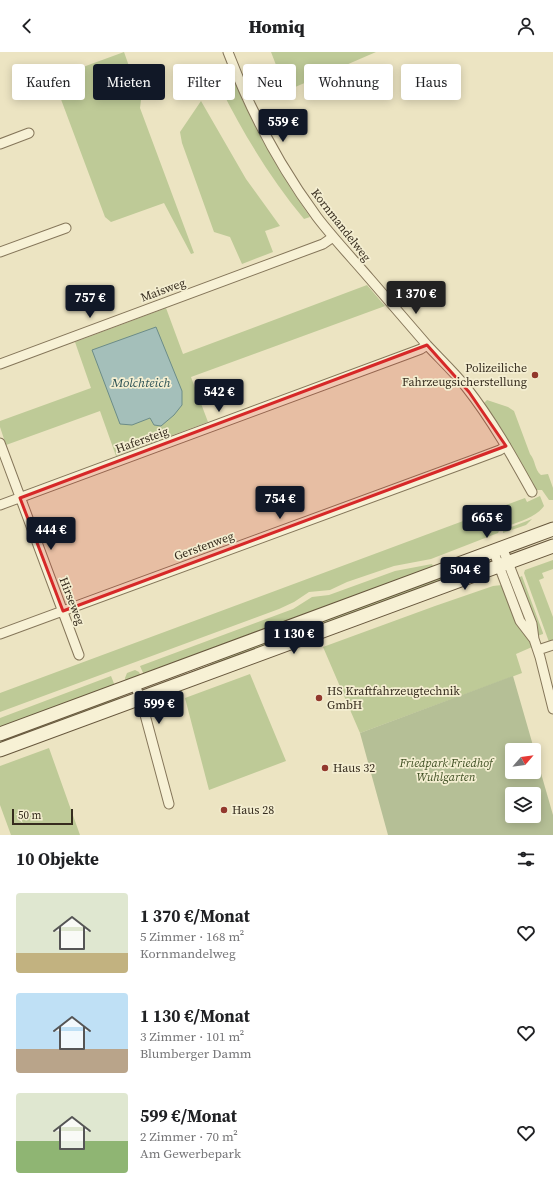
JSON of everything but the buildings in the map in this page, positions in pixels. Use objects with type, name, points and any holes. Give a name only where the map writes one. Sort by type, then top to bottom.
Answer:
[{"type":"main road","points":[[0,734],[498,548],[553,529]]},
{"type":"main road","points":[[0,750],[553,546]]},
{"type":"street","name":"Kornmandelweg","points":[[228,52],[249,101],[278,156],[317,216],[333,237],[469,392],[496,429],[532,492]]},
{"type":"street","points":[[0,144],[29,134]]},
{"type":"street","points":[[0,252],[66,228]]},
{"type":"street","name":"Maisweg","points":[[0,364],[323,244],[333,237]]},
{"type":"street","name":"Hafersteig","points":[[0,505],[421,349],[427,345]]},
{"type":"street","name":"Hirseweg","points":[[0,443],[79,655]]},
{"type":"street","name":"Gerstenweg","points":[[0,634],[476,459],[500,450],[506,446]]},
{"type":"street","points":[[498,548],[520,620],[534,639],[538,650],[553,709]]},
{"type":"street","points":[[538,650],[553,645]]},
{"type":"street","points":[[135,684],[169,804]]},
{"type":"highlighted area","points":[[427,345],[469,392],[506,446],[63,611],[20,498]]},
{"type":"green space","points":[[124,52],[128,64],[93,64],[93,100],[141,100],[140,108],[194,253],[191,254],[164,203],[111,222],[105,217],[61,100],[85,100],[85,66]]},
{"type":"green space","points":[[271,52],[376,52],[348,64],[304,64],[304,83],[296,87],[296,64],[276,64]]},
{"type":"green space","points":[[235,83],[269,152],[310,217],[304,219],[292,204],[269,172],[227,100],[235,100]]},
{"type":"green space","points":[[201,101],[246,179],[280,226],[265,231],[273,252],[242,264],[230,237],[214,232],[182,143],[180,132]]},
{"type":"green space","points":[[367,285],[385,306],[191,377],[208,422],[116,456],[100,411],[6,445],[0,427],[0,421],[91,388],[75,342],[166,308],[183,354]]},
{"type":"green space","points":[[487,400],[508,407],[514,411],[537,470],[541,475],[548,474],[553,488],[553,500],[549,500],[542,490],[535,490],[483,404]]},
{"type":"green space","points":[[540,496],[544,506],[540,510],[524,520],[500,529],[498,533],[431,559],[394,566],[347,582],[330,590],[309,592],[294,602],[279,609],[0,712],[0,693],[525,498],[527,502]]},
{"type":"green space","points":[[532,519],[526,525],[503,533],[506,529]]},
{"type":"green space","points":[[482,560],[484,567],[149,689],[207,666],[235,652]]},
{"type":"green space","points":[[553,560],[553,569],[542,573],[544,578],[539,580],[553,617],[553,640],[549,642],[524,573],[525,570]]},
{"type":"green space","points":[[432,564],[434,568],[144,675],[140,666],[293,609],[312,597],[329,595],[395,571]]},
{"type":"green space","points":[[522,576],[543,633],[537,636],[518,578]]},
{"type":"green space","points":[[502,585],[518,626],[529,639],[532,647],[516,654],[522,673],[360,733],[323,647],[435,606],[493,586]]},
{"type":"green space","points":[[135,670],[139,672],[141,676],[126,682],[125,678],[127,673]]},
{"type":"green space","points":[[250,674],[286,761],[209,790],[185,698]]},
{"type":"green space","points":[[111,676],[115,686],[0,728],[0,718]]},
{"type":"green space","name":"Friedpark Friedhof Wuhlgarten","points":[[513,676],[532,743],[505,743],[505,779],[541,779],[541,773],[553,815],[553,835],[388,835],[360,733]]},
{"type":"green space","points":[[118,695],[120,701],[0,745],[0,739]]},
{"type":"green space","points":[[49,748],[80,835],[11,835],[0,805],[0,766]]},
{"type":"water","name":"Molchteich","points":[[156,327],[182,391],[182,405],[174,415],[161,426],[154,425],[150,418],[132,425],[120,424],[92,350]]},
{"type":"place","name":"Polizeiliche Fahrzeugsicherstellung","points":[[535,375]]},
{"type":"place","name":"HS Kraftfahrzeugtechnik GmbH","points":[[319,698]]},
{"type":"place","name":"Haus 32","points":[[325,768]]},
{"type":"place","name":"Haus 28","points":[[224,810]]}]
